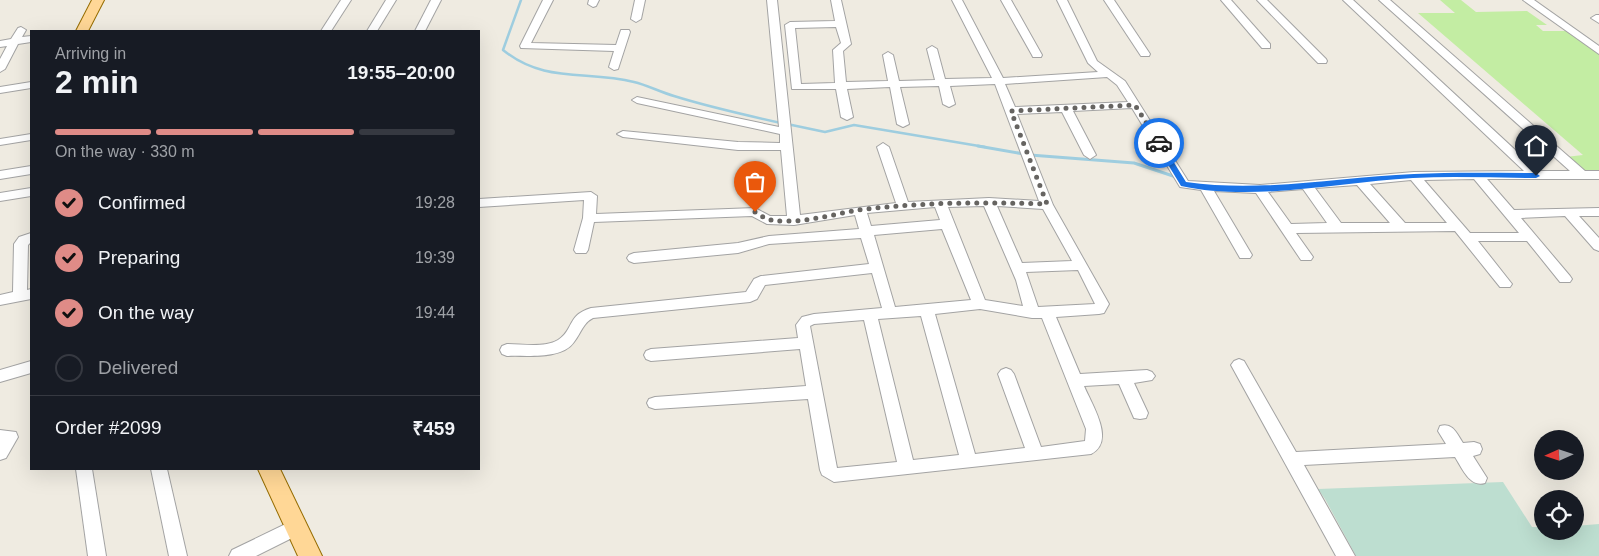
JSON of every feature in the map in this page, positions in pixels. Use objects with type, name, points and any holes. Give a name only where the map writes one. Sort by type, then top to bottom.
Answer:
[{"type":"main road","points":[[83,30],[98,0]]},
{"type":"main road","points":[[269,470],[310,556]]},
{"type":"street","points":[[327,30],[346,0]]},
{"type":"street","points":[[373,30],[391,0]]},
{"type":"street","points":[[421,30],[436,0]]},
{"type":"street","points":[[548,0],[525,46],[620,48]]},
{"type":"street","points":[[636,19],[640,0]]},
{"type":"street","points":[[772,0],[794,221]]},
{"type":"street","points":[[836,0],[846,44],[838,50],[841,85],[847,117]]},
{"type":"street","points":[[957,0],[999,81],[1047,204],[1102,304],[1099,308],[1040,313],[980,304],[807,321],[803,325],[828,476],[1093,446],[1094,428],[1073,381],[1040,313],[1018,268],[989,202]]},
{"type":"street","points":[[1006,0],[1037,55]]},
{"type":"street","points":[[1062,0],[1093,63],[1122,83],[1184,184],[1206,187],[1260,189],[1414,176],[1599,174]]},
{"type":"street","points":[[1109,0],[1145,54]]},
{"type":"street","points":[[1226,0],[1266,46]]},
{"type":"street","points":[[1262,0],[1322,61]]},
{"type":"street","points":[[1348,0],[1536,176]]},
{"type":"street","points":[[1384,0],[1582,175]]},
{"type":"street","points":[[1528,0],[1599,51]]},
{"type":"street","points":[[840,24],[790,25],[796,87],[999,81],[1109,74]]},
{"type":"street","points":[[0,69],[21,30]]},
{"type":"street","points":[[614,67],[625,32]]},
{"type":"street","points":[[0,44],[30,39]]},
{"type":"street","points":[[932,49],[949,104]]},
{"type":"street","points":[[888,55],[903,124]]},
{"type":"street","points":[[0,90],[30,85]]},
{"type":"street","points":[[637,100],[785,126]]},
{"type":"street","points":[[1011,111],[1135,105]]},
{"type":"street","points":[[1066,108],[1090,155]]},
{"type":"street","points":[[623,134],[738,146],[787,147]]},
{"type":"street","points":[[0,142],[30,136]]},
{"type":"street","points":[[883,147],[904,207]]},
{"type":"street","points":[[0,175],[30,170]]},
{"type":"street","points":[[1477,175],[1565,279]]},
{"type":"street","points":[[1414,176],[1505,284]]},
{"type":"street","points":[[1361,181],[1402,228]]},
{"type":"street","points":[[1306,184],[1337,227]]},
{"type":"street","points":[[1206,187],[1245,255]]},
{"type":"street","points":[[1260,189],[1306,257]]},
{"type":"street","points":[[0,197],[30,192]]},
{"type":"street","points":[[480,204],[591,196],[589,218],[582,250]]},
{"type":"street","points":[[589,218],[755,212],[767,220],[794,221],[860,210],[940,203],[1047,204]]},
{"type":"street","points":[[940,203],[980,304]]},
{"type":"street","points":[[860,210],[890,313]]},
{"type":"street","points":[[1568,212],[1599,246]]},
{"type":"street","points":[[1511,214],[1599,212]]},
{"type":"street","points":[[634,258],[738,248],[769,240],[948,224]]},
{"type":"street","points":[[1287,230],[1337,227],[1402,228],[1531,237]]},
{"type":"street","points":[[0,300],[26,295],[21,244],[30,237]]},
{"type":"street","points":[[1018,268],[1082,265]]},
{"type":"street","points":[[507,350],[551,348],[562,345],[568,340],[580,318],[590,313],[750,297],[755,294],[758,283],[761,281],[876,268]]},
{"type":"street","points":[[927,310],[970,461]]},
{"type":"street","points":[[870,315],[907,468]]},
{"type":"street","points":[[651,355],[806,343]]},
{"type":"street","points":[[1239,365],[1346,556]]},
{"type":"street","points":[[0,376],[30,367]]},
{"type":"street","points":[[1006,374],[1035,454]]},
{"type":"street","points":[[1073,381],[1147,376]]},
{"type":"street","points":[[1124,378],[1140,414]]},
{"type":"street","points":[[656,403],[814,392]]},
{"type":"street","points":[[1446,431],[1466,450],[1479,478]]},
{"type":"street","points":[[0,437],[10,437],[0,453]]},
{"type":"street","points":[[1292,459],[1466,450]]},
{"type":"street","points":[[84,470],[98,556]]},
{"type":"street","points":[[159,470],[178,556]]},
{"type":"street","points":[[238,556],[296,527]]},
{"type":"green space","points":[[1440,0],[1461,0],[1476,12],[1527,11],[1547,25],[1536,25],[1543,31],[1567,31],[1599,54],[1599,171],[1583,172],[1566,157],[1583,155],[1418,13],[1455,13]]},
{"type":"green space","points":[[1503,482],[1532,527],[1534,527],[1534,540],[1584,540],[1584,525],[1599,524],[1599,556],[1356,556],[1318,489]]},
{"type":"waterway","points":[[521,0],[503,50],[519,61],[534,68],[550,72],[634,82],[700,104],[781,123]]},
{"type":"waterway","points":[[787,124],[825,132],[854,125],[985,147]]},
{"type":"waterway","points":[[978,146],[1024,154]]},
{"type":"waterway","points":[[1030,155],[1134,163],[1176,177]]},
{"type":"way so far","points":[[755,212],[767,220],[794,221],[860,210],[940,203],[1047,204],[1011,111],[1135,105],[1159,143]]},
{"type":"route","points":[[1159,143],[1184,184],[1206,187],[1260,189],[1414,176],[1536,176]]}]
